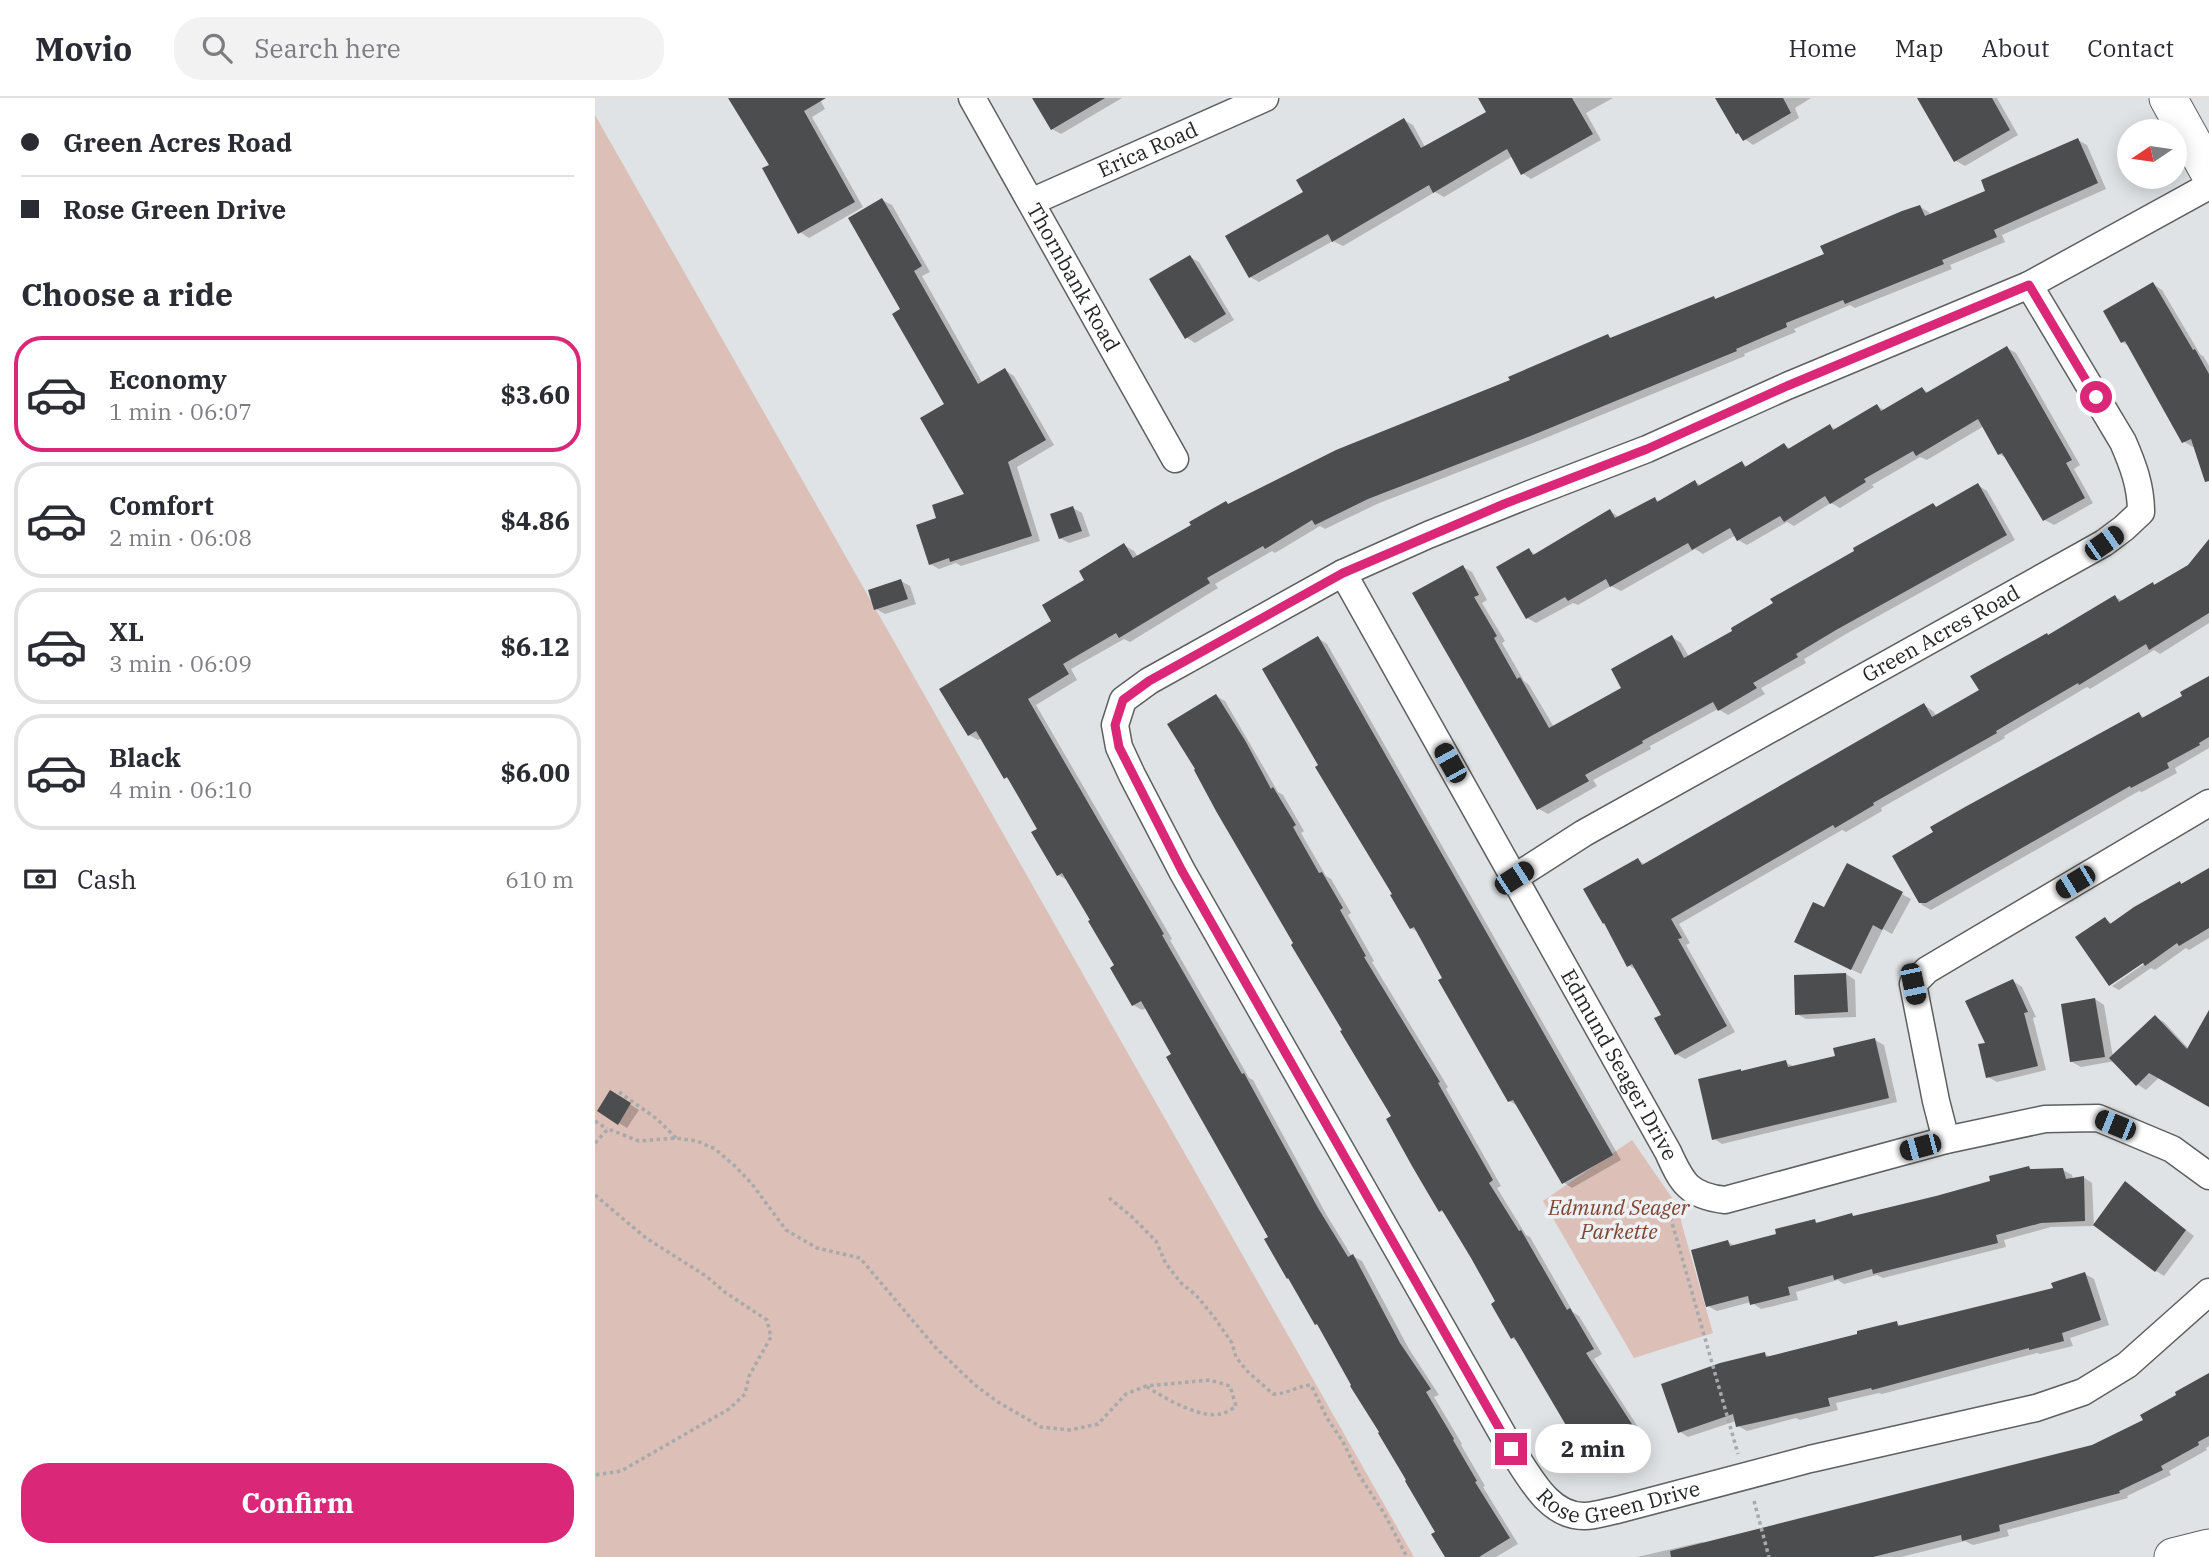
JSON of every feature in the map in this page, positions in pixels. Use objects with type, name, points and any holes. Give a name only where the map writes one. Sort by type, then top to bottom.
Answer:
[{"type":"main road","points":[[2168,98],[2209,172]]},
{"type":"street","name":"Thornbank Road","points":[[972,98],[1175,458]]},
{"type":"street","name":"Erica Road","points":[[1031,202],[1265,98]]},
{"type":"street","name":"Rose Green Drive","points":[[2209,186],[2029,285],[1787,386],[1647,449],[1504,504],[1343,573],[1149,681],[1123,700],[1115,725],[1119,747],[1196,895],[1511,1449],[1545,1498],[1565,1514],[1585,1517],[1810,1459],[2036,1408],[2083,1392],[2127,1365],[2209,1292]]},
{"type":"street","name":"Green Acres Road","points":[[1514,878],[1584,832],[2104,543],[2141,512],[2135,470],[2123,442],[2029,285]]},
{"type":"street","name":"Edmund Seager Drive","points":[[1343,573],[1681,1179],[1705,1198],[1725,1200],[1947,1140],[2045,1119],[2098,1118],[2172,1149],[2209,1176]]},
{"type":"street","points":[[1947,1140],[1936,1101],[1913,984],[1927,970],[2209,803]]},
{"type":"path","points":[[619,1091],[657,1119],[676,1138]]},
{"type":"path","points":[[595,1121],[639,1141],[676,1138],[697,1141],[715,1149],[736,1167],[786,1230],[817,1248],[860,1258],[936,1348],[975,1385],[1041,1427],[1070,1430],[1098,1424],[1126,1394],[1146,1386],[1210,1380],[1230,1386],[1236,1406],[1220,1414],[1204,1413],[1161,1396],[1146,1386]]},
{"type":"path","points":[[595,1143],[608,1129]]},
{"type":"path","points":[[595,1195],[646,1238],[696,1269],[767,1320],[771,1336],[749,1376],[745,1394],[729,1409],[621,1471],[595,1475]]},
{"type":"path","points":[[1109,1198],[1132,1216],[1156,1241],[1166,1264],[1215,1317],[1232,1343],[1236,1357],[1260,1384],[1273,1394],[1285,1394],[1301,1386],[1311,1385],[1327,1418],[1407,1557]]},
{"type":"path","points":[[1675,1206],[1669,1212],[1741,1462]]},
{"type":"path","points":[[1754,1501],[1769,1557]]},
{"type":"green space","points":[[595,115],[1414,1557],[595,1557]]},
{"type":"green space","name":"Edmund Seager Parkette","points":[[1632,1140],[1679,1208],[1713,1333],[1634,1358],[1543,1201]]},
{"type":"building","points":[[728,98],[826,98],[804,111],[855,202],[798,234],[762,168],[769,165]]},
{"type":"building","points":[[1032,98],[1105,98],[1051,130]]},
{"type":"building","points":[[1478,98],[1572,98],[1593,134],[1521,175],[1507,149],[1433,193],[1429,185],[1332,242],[1328,234],[1249,278],[1225,236],[1303,192],[1296,180],[1404,118],[1421,148],[1486,112]]},
{"type":"building","points":[[1715,98],[1783,98],[1791,113],[1743,141]]},
{"type":"building","points":[[1917,98],[1992,98],[2010,130],[1954,162]]},
{"type":"building","points":[[2078,138],[2098,183],[1994,230],[1997,237],[1942,260],[1944,264],[1845,304],[1843,300],[1786,323],[1787,327],[1736,349],[1737,351],[1368,499],[1315,525],[1312,520],[1265,549],[1263,546],[1207,578],[1210,583],[1119,638],[1116,633],[1063,664],[1069,674],[1028,699],[1242,1074],[1244,1073],[1318,1208],[1348,1257],[1353,1254],[1400,1343],[1431,1389],[1426,1392],[1477,1481],[1475,1482],[1510,1538],[1479,1557],[1445,1557],[1431,1534],[1435,1532],[1379,1432],[1264,1239],[1268,1237],[1166,1057],[1171,1054],[1141,1001],[1132,1006],[1110,968],[1114,965],[1088,921],[1090,920],[1062,873],[1057,876],[1031,832],[1037,829],[1007,777],[1004,779],[976,731],[968,736],[939,689],[1051,621],[1042,605],[1084,580],[1079,571],[1124,543],[1133,558],[1191,525],[1189,522],[1226,501],[1228,504],[1336,450],[1510,380],[1508,377],[1608,334],[1610,338],[1824,254],[1820,246],[1902,211],[1920,205],[1925,216],[1985,191],[1981,180]]},
{"type":"building","points":[[882,198],[922,266],[914,271],[978,384],[1005,368],[1046,440],[1008,462],[1032,536],[950,562],[949,558],[929,565],[916,525],[936,518],[932,505],[964,494],[920,418],[944,404],[892,314],[900,309],[848,218]]},
{"type":"building","points":[[1190,255],[1226,314],[1185,339],[1149,279]]},
{"type":"building","points":[[2153,282],[2209,374],[2209,481],[2205,482],[2191,439],[2182,443],[2125,341],[2121,343],[2103,311]]},
{"type":"building","points":[[2007,346],[2072,460],[2066,463],[2085,498],[2043,521],[2002,453],[1998,455],[1978,419],[1916,456],[1913,451],[1864,479],[1866,482],[1830,504],[1825,496],[1784,522],[1780,516],[1737,541],[1730,528],[1692,550],[1688,543],[1610,587],[1606,579],[1568,601],[1565,597],[1526,619],[1496,567],[1529,548],[1533,555],[1610,509],[1615,518],[1655,497],[1657,502],[1695,480],[1698,486],[1742,461],[1745,467],[1784,443],[1788,449],[1830,424],[1833,430],[1877,404],[1881,411],[1922,387],[1926,393]]},
{"type":"building","points":[[1978,483],[2007,535],[1796,654],[1798,657],[1753,683],[1757,688],[1718,711],[1713,702],[1642,741],[1643,743],[1585,775],[1589,781],[1537,810],[1412,593],[1463,565],[1479,595],[1474,597],[1497,636],[1494,638],[1549,728],[1621,688],[1611,669],[1672,635],[1684,658],[1732,631],[1731,628],[1773,603],[1770,599],[1854,551],[1853,548],[1933,503],[1936,507]]},
{"type":"building","points":[[1073,506],[1082,531],[1059,539],[1050,514]]},
{"type":"building","points":[[2209,539],[2209,613],[2149,650],[2146,644],[1873,803],[1874,805],[1835,828],[1833,825],[1671,919],[1682,938],[1678,939],[1727,1026],[1675,1055],[1654,1018],[1661,1015],[1632,964],[1627,967],[1583,889],[1638,858],[1642,865],[1924,703],[1932,717],[1979,690],[1970,676],[2047,633],[2048,635],[2115,595],[2119,602],[2153,582],[2154,585],[2188,565]]},
{"type":"building","points":[[901,579],[908,599],[874,610],[868,590]]},
{"type":"building","points":[[1318,636],[1613,1155],[1562,1184],[1513,1100],[1508,1102],[1438,980],[1442,978],[1414,927],[1410,929],[1390,895],[1392,894],[1315,767],[1318,765],[1262,669]]},
{"type":"building","points":[[2209,676],[2209,737],[2199,743],[2200,745],[2167,763],[2169,768],[2131,788],[2130,786],[1926,903],[1919,903],[1892,856],[1933,832],[1930,827],[1965,807],[2139,712],[2142,718],[2182,696],[2180,692]]},
{"type":"building","points":[[1216,694],[1271,789],[1273,787],[1296,825],[1293,827],[1319,873],[1322,872],[1343,908],[1340,910],[1366,956],[1364,957],[1440,1082],[1438,1083],[1493,1180],[1489,1183],[1594,1349],[1586,1353],[1639,1435],[1590,1466],[1514,1337],[1511,1339],[1491,1304],[1495,1301],[1471,1258],[1442,1210],[1439,1212],[1412,1166],[1386,1119],[1391,1116],[1340,1031],[1342,1030],[1291,945],[1293,943],[1216,811],[1195,769],[1167,724]]},
{"type":"building","points":[[1847,863],[1903,892],[1882,930],[1873,925],[1851,970],[1794,942],[1813,902],[1824,907]]},
{"type":"building","points":[[2209,868],[2209,928],[2179,946],[2177,943],[2145,966],[2143,963],[2109,986],[2075,937],[2105,917],[2110,924],[2134,907]]},
{"type":"building","points":[[1846,973],[1848,1012],[1795,1015],[1794,975]]},
{"type":"building","points":[[2013,979],[2028,1012],[2024,1013],[2038,1066],[1986,1078],[1978,1044],[1985,1043],[1965,1001]]},
{"type":"building","points":[[2095,998],[2105,1057],[2070,1062],[2061,1004]]},
{"type":"building","points":[[2209,1010],[2209,1107],[2149,1073],[2136,1086],[2109,1058],[2155,1015],[2187,1049]]},
{"type":"building","points":[[1875,1038],[1889,1098],[1712,1140],[1698,1079],[1786,1060],[1788,1067],[1835,1056],[1833,1048]]},
{"type":"building","points":[[610,1090],[631,1103],[618,1125],[597,1111]]},
{"type":"building","points":[[2029,1166],[2030,1169],[2063,1168],[2066,1179],[2084,1176],[2085,1221],[2041,1223],[1996,1235],[1998,1243],[1873,1274],[1872,1269],[1834,1280],[1833,1275],[1788,1287],[1790,1295],[1750,1305],[1748,1296],[1706,1307],[1691,1250],[1728,1240],[1730,1246],[1776,1234],[1775,1229],[1815,1219],[1816,1223],[1852,1213],[1853,1216],[1936,1196],[1990,1181],[1989,1176]]},
{"type":"building","points":[[2125,1181],[2186,1230],[2155,1272],[2093,1225]]},
{"type":"building","points":[[2085,1272],[2101,1320],[2062,1333],[2064,1341],[1872,1390],[1871,1388],[1828,1398],[1830,1406],[1736,1427],[1733,1414],[1678,1433],[1661,1384],[1720,1363],[1765,1352],[1766,1357],[1897,1321],[1898,1326],[2053,1288],[2051,1283]]},
{"type":"building","points":[[2209,1373],[2209,1436],[2198,1442],[2199,1445],[2161,1466],[2163,1470],[2119,1491],[2120,1493],[1999,1525],[2000,1531],[1962,1541],[1961,1535],[1873,1557],[1671,1557],[1670,1551],[2092,1445],[2143,1420],[2140,1415]]},
{"type":"route","points":[[1511,1449],[1182,871],[1132,775],[1119,747],[1115,725],[1123,700],[1149,681],[1343,573],[1504,504],[1647,449],[1787,386],[2029,285],[2096,397]]}]
